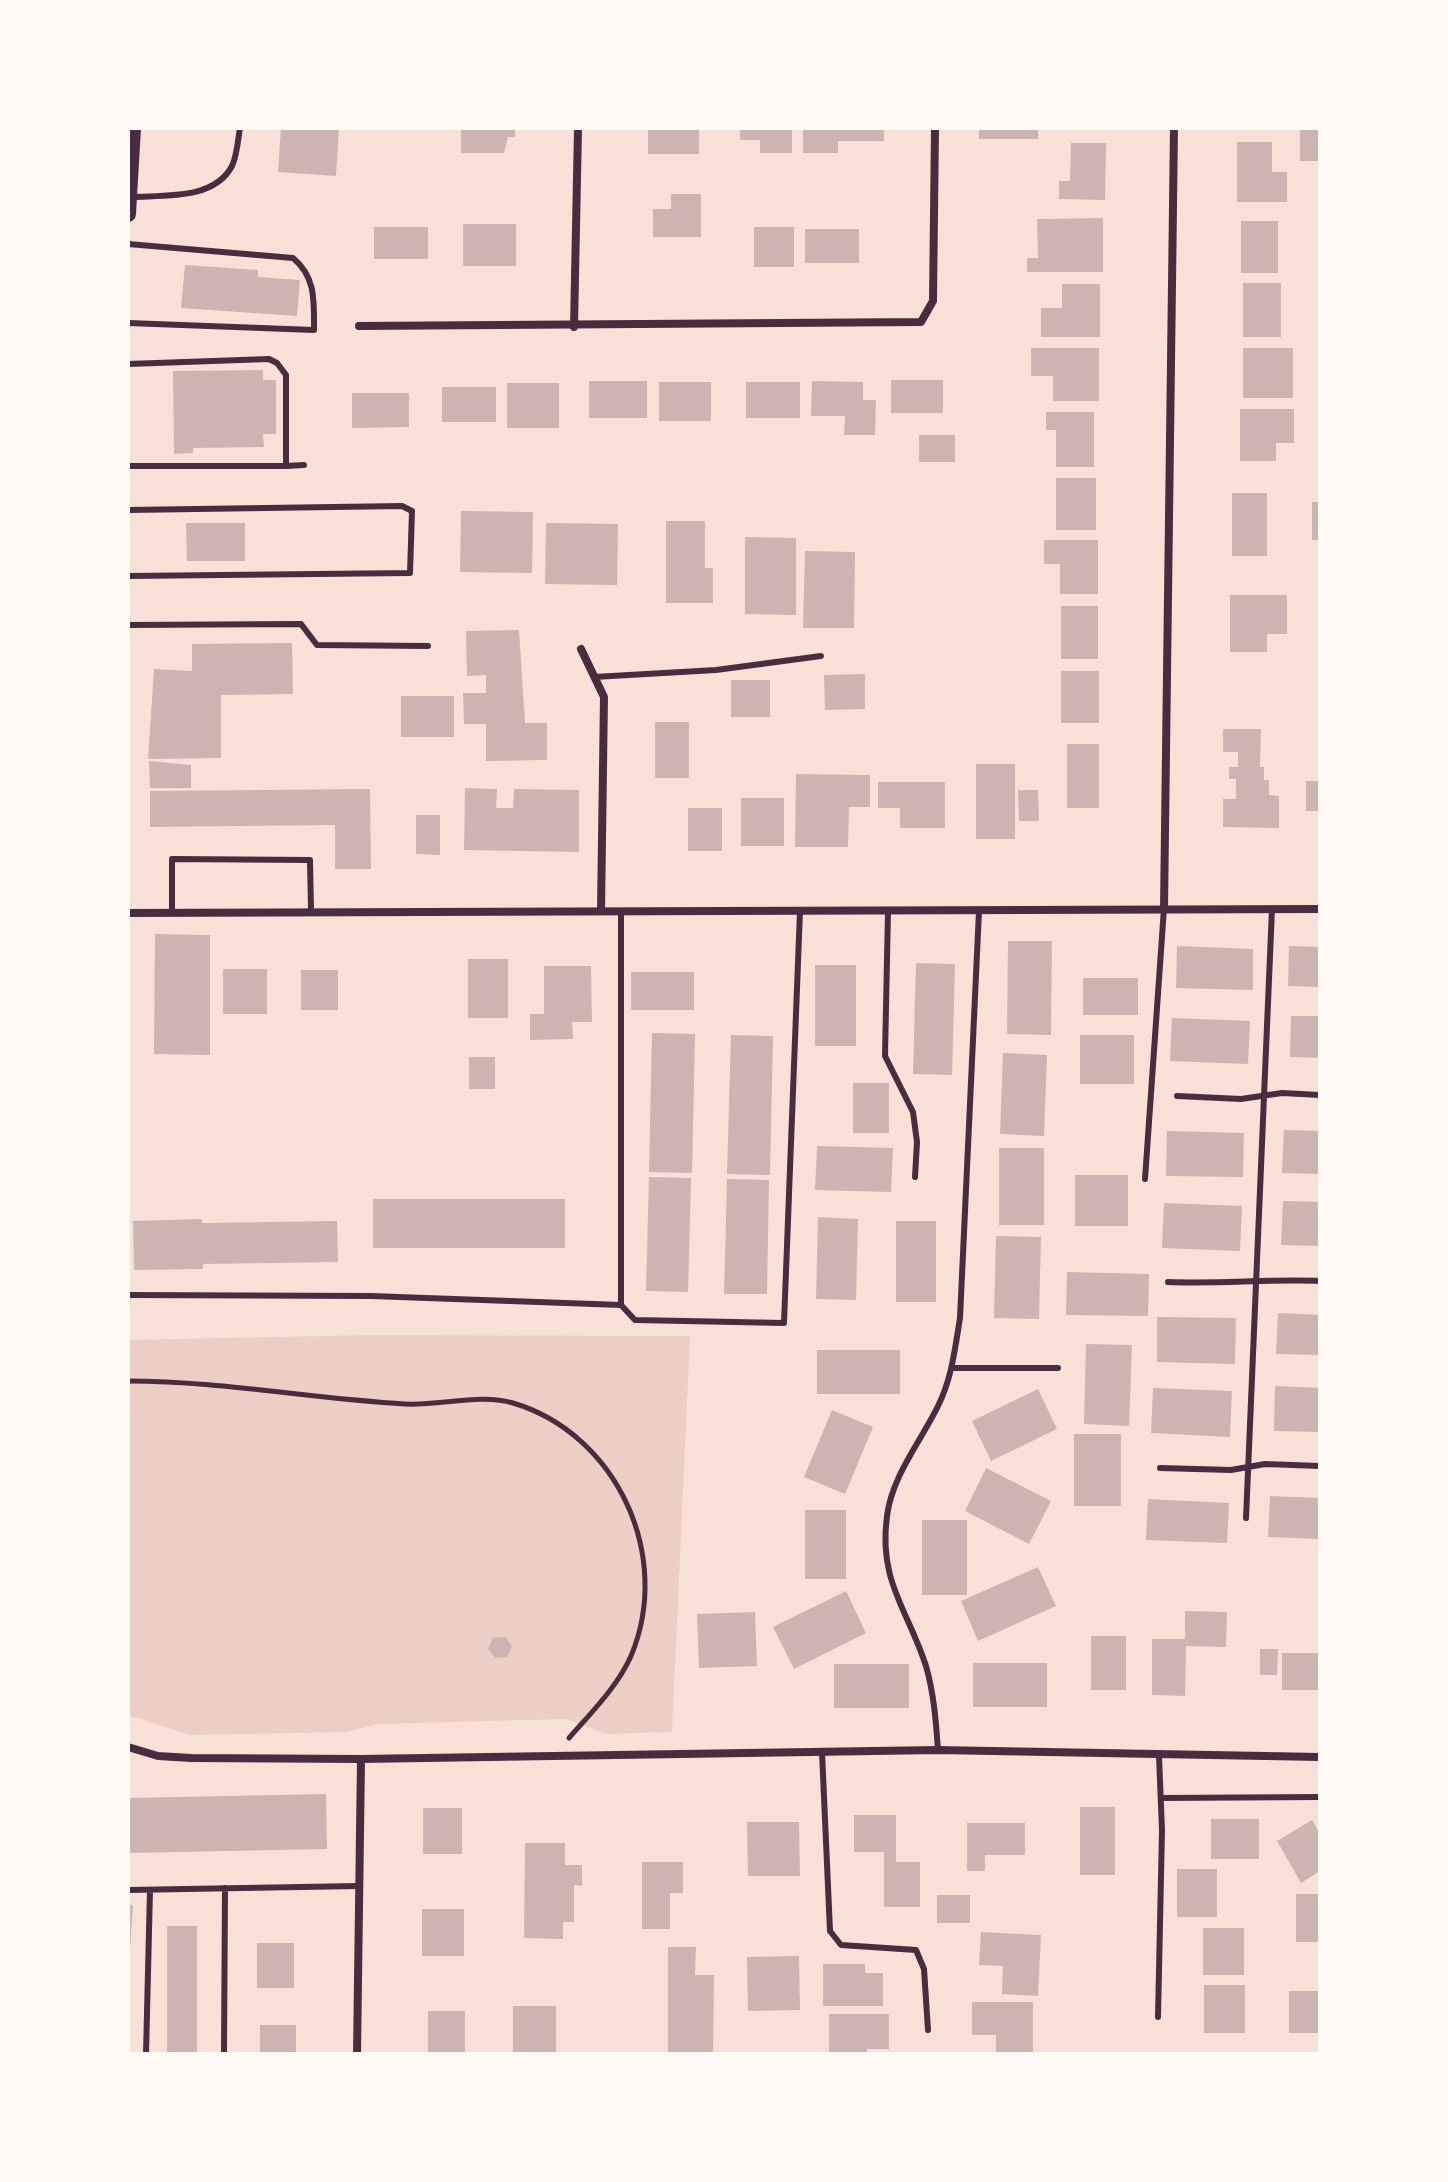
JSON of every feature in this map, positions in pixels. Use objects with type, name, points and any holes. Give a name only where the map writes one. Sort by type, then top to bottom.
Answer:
[{"type":"main road","points":[[128,214],[133,128]]},
{"type":"street","points":[[574,327],[578,128]]},
{"type":"street","points":[[359,326],[574,327],[921,322],[933,301],[935,128]]},
{"type":"street","points":[[1164,908],[1174,128]]},
{"type":"street","points":[[581,649],[604,697],[601,911]]},
{"type":"street","points":[[128,913],[1320,909]]},
{"type":"street","points":[[128,1747],[158,1756],[191,1758],[361,1759],[938,1750],[1320,1757]]},
{"type":"street","points":[[357,2054],[361,1759]]},
{"type":"lane","points":[[129,198],[199,192],[219,180],[232,165],[240,128]]},
{"type":"lane","points":[[128,244],[293,258],[307,270],[314,293],[314,330],[128,323]]},
{"type":"lane","points":[[128,364],[269,359],[277,363],[286,375],[286,466]]},
{"type":"lane","points":[[128,466],[304,465]]},
{"type":"lane","points":[[128,510],[402,506],[412,511],[410,573],[128,576]]},
{"type":"lane","points":[[128,625],[301,624],[317,645],[428,646]]},
{"type":"lane","points":[[594,677],[716,670],[821,656]]},
{"type":"lane","points":[[172,913],[172,859],[310,860],[311,911]]},
{"type":"lane","points":[[1145,1179],[1164,908]]},
{"type":"lane","points":[[1246,1518],[1272,909]]},
{"type":"lane","points":[[621,911],[621,1305],[635,1320],[784,1323],[800,911]]},
{"type":"lane","points":[[888,911],[885,1056],[913,1112],[917,1142],[915,1177]]},
{"type":"lane","points":[[938,1750],[935,1707],[925,1664],[898,1607],[886,1566],[887,1515],[896,1483],[939,1404],[952,1368],[960,1318],[979,911]]},
{"type":"lane","points":[[1177,1096],[1241,1099],[1320,1095]]},
{"type":"lane","points":[[1168,1282],[1237,1285],[1258,1280],[1320,1281]]},
{"type":"lane","points":[[128,1295],[371,1296],[621,1305]]},
{"type":"lane","points":[[952,1368],[1058,1368]]},
{"type":"lane","points":[[1160,1468],[1231,1470],[1248,1466],[1320,1466]]},
{"type":"lane","points":[[822,1752],[830,1931],[841,1945],[916,1950],[924,1969],[928,2030]]},
{"type":"lane","points":[[1158,2017],[1159,1756]]},
{"type":"lane","points":[[1161,1798],[1320,1797]]},
{"type":"lane","points":[[128,1890],[359,1886]]},
{"type":"lane","points":[[224,2054],[225,1888]]},
{"type":"lane","points":[[146,2054],[150,1890]]},
{"type":"path","points":[[128,1381],[173,1381],[362,1402],[420,1405],[509,1402],[542,1413],[580,1437],[614,1476],[633,1518],[646,1568],[644,1609],[631,1657],[598,1705],[552,1756]]},
{"type":"shaded area","points":[[370,1335],[690,1336],[672,1732],[606,1734],[566,1719],[378,1724],[347,1732],[190,1735],[128,1715],[128,1340]]},
{"type":"building","points":[[281,128],[339,128],[336,176],[278,172]]},
{"type":"building","points":[[461,128],[515,128],[515,137],[508,137],[504,153],[461,153]]},
{"type":"building","points":[[648,128],[699,128],[699,154],[648,154]]},
{"type":"building","points":[[740,128],[792,128],[792,153],[760,153],[760,140],[740,140]]},
{"type":"building","points":[[803,128],[884,128],[884,141],[838,141],[838,153],[803,153]]},
{"type":"building","points":[[979,128],[1038,128],[1038,139],[979,139]]},
{"type":"building","points":[[1300,128],[1320,128],[1320,161],[1300,161]]},
{"type":"building","points":[[1237,142],[1272,142],[1272,172],[1287,172],[1287,202],[1237,202]]},
{"type":"building","points":[[1071,143],[1106,143],[1105,200],[1059,199],[1059,181],[1070,181]]},
{"type":"building","points":[[671,194],[701,194],[701,237],[653,237],[653,209],[671,209]]},
{"type":"building","points":[[1103,218],[1103,272],[1027,272],[1027,258],[1038,258],[1037,219]]},
{"type":"building","points":[[1241,221],[1278,221],[1278,273],[1241,273]]},
{"type":"building","points":[[463,224],[516,224],[516,266],[463,266]]},
{"type":"building","points":[[374,227],[428,227],[428,259],[374,259]]},
{"type":"building","points":[[754,227],[794,227],[794,267],[754,267]]},
{"type":"building","points":[[805,229],[859,229],[859,263],[805,263]]},
{"type":"building","points":[[185,265],[258,270],[258,277],[300,280],[297,316],[181,308]]},
{"type":"building","points":[[1243,283],[1281,283],[1281,337],[1243,337]]},
{"type":"building","points":[[1062,284],[1100,284],[1100,337],[1041,337],[1041,308],[1062,308]]},
{"type":"building","points":[[1031,348],[1099,348],[1099,401],[1053,401],[1053,376],[1031,376]]},
{"type":"building","points":[[1243,348],[1293,348],[1293,398],[1243,398]]},
{"type":"building","points":[[263,370],[263,380],[276,380],[276,434],[263,434],[264,447],[193,448],[193,453],[174,454],[173,371]]},
{"type":"building","points":[[891,380],[943,380],[943,413],[891,413]]},
{"type":"building","points":[[589,381],[647,381],[647,418],[589,418]]},
{"type":"building","points":[[812,381],[863,382],[863,400],[876,400],[875,435],[844,435],[845,416],[811,416]]},
{"type":"building","points":[[659,382],[711,382],[711,421],[659,421]]},
{"type":"building","points":[[746,382],[800,382],[800,418],[746,418]]},
{"type":"building","points":[[507,383],[559,383],[559,428],[507,428]]},
{"type":"building","points":[[442,387],[496,387],[496,422],[442,422]]},
{"type":"building","points":[[352,393],[409,393],[409,427],[352,428]]},
{"type":"building","points":[[1240,409],[1294,409],[1294,443],[1276,443],[1276,461],[1240,461]]},
{"type":"building","points":[[1046,412],[1094,412],[1094,467],[1056,467],[1056,430],[1046,430]]},
{"type":"building","points":[[919,435],[955,435],[955,462],[919,462]]},
{"type":"building","points":[[1056,478],[1096,478],[1096,530],[1056,530]]},
{"type":"building","points":[[1232,493],[1267,493],[1267,556],[1232,556]]},
{"type":"building","points":[[1312,502],[1320,502],[1320,540],[1312,540]]},
{"type":"building","points":[[461,511],[533,512],[532,573],[460,572]]},
{"type":"building","points":[[666,521],[705,521],[705,568],[713,568],[713,603],[666,603]]},
{"type":"building","points":[[186,523],[245,523],[245,561],[187,561]]},
{"type":"building","points":[[546,523],[618,524],[617,585],[545,584]]},
{"type":"building","points":[[745,537],[796,538],[796,615],[745,614]]},
{"type":"building","points":[[1044,540],[1098,540],[1098,594],[1060,594],[1060,564],[1044,564]]},
{"type":"building","points":[[805,551],[855,552],[854,628],[803,628]]},
{"type":"building","points":[[1230,595],[1287,595],[1287,634],[1267,634],[1267,652],[1230,652]]},
{"type":"building","points":[[1061,606],[1098,606],[1098,659],[1061,659]]},
{"type":"building","points":[[519,630],[525,723],[547,723],[547,760],[486,761],[486,724],[464,724],[463,693],[486,693],[486,675],[467,676],[466,631]]},
{"type":"building","points":[[292,643],[293,694],[221,695],[221,758],[148,759],[154,669],[192,671],[192,644]]},
{"type":"building","points":[[1061,671],[1099,671],[1099,723],[1061,723]]},
{"type":"building","points":[[865,674],[865,709],[825,710],[824,675]]},
{"type":"building","points":[[731,680],[770,680],[770,717],[731,717]]},
{"type":"building","points":[[401,696],[454,696],[454,737],[401,737]]},
{"type":"building","points":[[655,722],[689,722],[689,778],[655,778]]},
{"type":"building","points":[[1223,729],[1261,729],[1260,767],[1264,767],[1264,780],[1269,780],[1269,795],[1279,796],[1279,828],[1223,827],[1223,799],[1236,799],[1236,779],[1229,779],[1229,767],[1238,767],[1238,752],[1223,752]]},
{"type":"building","points":[[1067,744],[1099,744],[1099,808],[1067,808]]},
{"type":"building","points":[[149,761],[191,765],[191,788],[150,788]]},
{"type":"building","points":[[976,764],[1015,764],[1015,839],[976,839]]},
{"type":"building","points":[[796,774],[870,775],[870,807],[849,807],[848,847],[795,847]]},
{"type":"building","points":[[1306,781],[1320,781],[1320,811],[1306,811]]},
{"type":"building","points":[[878,782],[945,782],[945,828],[900,828],[900,808],[878,808]]},
{"type":"building","points":[[465,788],[497,789],[496,808],[513,808],[514,789],[579,790],[579,852],[464,850]]},
{"type":"building","points":[[370,789],[371,869],[335,869],[335,825],[150,827],[150,791]]},
{"type":"building","points":[[1018,790],[1038,790],[1039,821],[1019,821]]},
{"type":"building","points":[[741,798],[784,798],[784,846],[741,846]]},
{"type":"building","points":[[688,808],[722,808],[722,851],[688,851]]},
{"type":"building","points":[[416,815],[440,815],[440,855],[416,854]]},
{"type":"building","points":[[155,934],[210,935],[210,1055],[154,1054]]},
{"type":"building","points":[[1008,941],[1052,941],[1051,1035],[1007,1034]]},
{"type":"building","points":[[1177,946],[1253,949],[1253,990],[1176,988]]},
{"type":"building","points":[[1289,946],[1320,947],[1320,987],[1288,986]]},
{"type":"building","points":[[468,959],[508,959],[508,1018],[468,1018]]},
{"type":"building","points":[[916,963],[955,964],[952,1075],[913,1074]]},
{"type":"building","points":[[815,965],[856,965],[856,1046],[815,1046]]},
{"type":"building","points":[[544,966],[591,966],[592,1022],[572,1022],[573,1039],[530,1040],[530,1014],[544,1014]]},
{"type":"building","points":[[223,969],[267,969],[267,1014],[223,1014]]},
{"type":"building","points":[[301,970],[338,970],[338,1010],[301,1010]]},
{"type":"building","points":[[631,972],[694,972],[694,1010],[631,1010]]},
{"type":"building","points":[[1083,978],[1138,978],[1138,1015],[1083,1015]]},
{"type":"building","points":[[1291,1016],[1320,1016],[1320,1058],[1290,1057]]},
{"type":"building","points":[[1172,1018],[1250,1021],[1248,1064],[1170,1061]]},
{"type":"building","points":[[652,1033],[695,1034],[692,1173],[649,1172]]},
{"type":"building","points":[[731,1035],[773,1036],[770,1175],[727,1174]]},
{"type":"building","points":[[1080,1035],[1134,1035],[1134,1084],[1080,1084]]},
{"type":"building","points":[[1003,1053],[1047,1055],[1044,1136],[1000,1134]]},
{"type":"building","points":[[469,1057],[495,1057],[495,1089],[469,1089]]},
{"type":"building","points":[[853,1083],[889,1083],[889,1133],[853,1133]]},
{"type":"building","points":[[1284,1130],[1320,1131],[1320,1174],[1282,1173]]},
{"type":"building","points":[[1167,1131],[1244,1133],[1243,1177],[1166,1176]]},
{"type":"building","points":[[817,1146],[893,1148],[891,1192],[815,1190]]},
{"type":"building","points":[[999,1148],[1044,1148],[1044,1225],[999,1225]]},
{"type":"building","points":[[1075,1175],[1128,1175],[1128,1226],[1075,1226]]},
{"type":"building","points":[[649,1177],[691,1178],[688,1292],[646,1291]]},
{"type":"building","points":[[727,1179],[769,1180],[767,1294],[724,1294]]},
{"type":"building","points":[[373,1199],[565,1199],[565,1248],[373,1248]]},
{"type":"building","points":[[1283,1201],[1320,1202],[1320,1246],[1281,1245]]},
{"type":"building","points":[[1164,1203],[1242,1206],[1240,1251],[1162,1248]]},
{"type":"building","points":[[818,1217],[858,1219],[856,1300],[816,1299]]},
{"type":"building","points":[[202,1219],[202,1223],[337,1221],[338,1262],[203,1264],[203,1269],[134,1270],[133,1221]]},
{"type":"building","points":[[896,1221],[936,1221],[936,1302],[896,1302]]},
{"type":"building","points":[[996,1236],[1041,1237],[1039,1319],[994,1318]]},
{"type":"building","points":[[1067,1272],[1149,1274],[1148,1316],[1066,1315]]},
{"type":"building","points":[[1278,1313],[1320,1315],[1320,1355],[1276,1354]]},
{"type":"building","points":[[1157,1317],[1236,1318],[1235,1364],[1157,1362]]},
{"type":"building","points":[[1086,1344],[1132,1345],[1129,1426],[1084,1424]]},
{"type":"building","points":[[817,1350],[900,1350],[900,1394],[817,1394]]},
{"type":"building","points":[[1275,1386],[1320,1388],[1320,1432],[1274,1431]]},
{"type":"building","points":[[1153,1388],[1232,1391],[1230,1437],[1151,1433]]},
{"type":"building","points":[[1038,1389],[1057,1429],[991,1461],[972,1421]]},
{"type":"building","points":[[832,1410],[873,1427],[845,1494],[804,1477]]},
{"type":"building","points":[[1074,1434],[1121,1434],[1121,1506],[1074,1506]]},
{"type":"building","points":[[986,1468],[1051,1501],[1029,1544],[965,1511]]},
{"type":"building","points":[[1270,1496],[1320,1498],[1320,1539],[1268,1537]]},
{"type":"building","points":[[1148,1499],[1229,1503],[1227,1543],[1146,1540]]},
{"type":"building","points":[[805,1510],[846,1510],[846,1579],[805,1579]]},
{"type":"building","points":[[922,1520],[967,1520],[967,1595],[922,1595]]},
{"type":"building","points":[[1038,1567],[1056,1606],[978,1641],[961,1601]]},
{"type":"building","points":[[846,1591],[866,1633],[794,1669],[773,1627]]},
{"type":"building","points":[[1185,1611],[1227,1612],[1226,1647],[1186,1646],[1185,1696],[1152,1695],[1152,1639],[1185,1639]]},
{"type":"building","points":[[755,1612],[757,1666],[699,1668],[697,1614]]},
{"type":"building","points":[[1091,1636],[1126,1636],[1126,1690],[1091,1690]]},
{"type":"building","points":[[505,1637],[512,1646],[507,1657],[495,1658],[488,1648],[493,1638]]},
{"type":"building","points":[[1260,1649],[1278,1649],[1277,1675],[1260,1675]]},
{"type":"building","points":[[1282,1653],[1320,1653],[1320,1690],[1282,1690]]},
{"type":"building","points":[[973,1663],[1047,1663],[1047,1707],[973,1707]]},
{"type":"building","points":[[834,1664],[909,1664],[909,1708],[834,1708]]},
{"type":"building","points":[[326,1794],[327,1849],[128,1853],[128,1798]]},
{"type":"building","points":[[1080,1807],[1115,1807],[1115,1875],[1080,1875]]},
{"type":"building","points":[[423,1808],[462,1808],[462,1854],[423,1854]]},
{"type":"building","points":[[854,1815],[896,1815],[896,1862],[920,1862],[920,1907],[884,1907],[884,1852],[854,1852]]},
{"type":"building","points":[[1211,1819],[1259,1819],[1259,1859],[1211,1859]]},
{"type":"building","points":[[1312,1820],[1320,1834],[1320,1871],[1301,1883],[1277,1841]]},
{"type":"building","points":[[747,1822],[799,1822],[800,1876],[748,1876]]},
{"type":"building","points":[[967,1823],[1025,1823],[1025,1855],[985,1855],[985,1871],[967,1871]]},
{"type":"building","points":[[525,1843],[565,1843],[565,1865],[582,1865],[582,1886],[574,1885],[574,1922],[563,1922],[563,1939],[524,1938]]},
{"type":"building","points":[[642,1862],[683,1862],[683,1893],[670,1893],[670,1929],[642,1929]]},
{"type":"building","points":[[1177,1869],[1217,1869],[1217,1917],[1177,1917]]},
{"type":"building","points":[[1296,1894],[1320,1894],[1320,1942],[1296,1942]]},
{"type":"building","points":[[937,1895],[970,1895],[970,1923],[937,1923]]},
{"type":"building","points":[[128,1905],[133,1905],[130,1949],[128,1949]]},
{"type":"building","points":[[422,1909],[464,1909],[464,1956],[422,1956]]},
{"type":"building","points":[[167,1926],[197,1926],[197,2054],[167,2054]]},
{"type":"building","points":[[1203,1928],[1244,1928],[1244,1975],[1203,1975]]},
{"type":"building","points":[[981,1932],[1041,1935],[1038,1996],[1002,1994],[1003,1966],[979,1965]]},
{"type":"building","points":[[257,1943],[294,1943],[294,1988],[257,1988]]},
{"type":"building","points":[[668,1947],[696,1947],[695,1975],[714,1975],[713,2054],[668,2054]]},
{"type":"building","points":[[799,1956],[800,2010],[748,2011],[747,1957]]},
{"type":"building","points":[[823,1964],[865,1964],[865,1973],[883,1973],[883,2006],[823,2006]]},
{"type":"building","points":[[1204,1985],[1245,1985],[1245,2033],[1204,2033]]},
{"type":"building","points":[[1289,1991],[1320,1991],[1320,2033],[1289,2033]]},
{"type":"building","points":[[972,2002],[1033,2002],[1033,2054],[996,2054],[996,2035],[972,2035]]},
{"type":"building","points":[[513,2006],[556,2006],[556,2054],[513,2054]]},
{"type":"building","points":[[428,2011],[465,2011],[465,2054],[428,2054]]},
{"type":"building","points":[[829,2014],[889,2014],[889,2049],[867,2049],[867,2054],[829,2054]]},
{"type":"building","points":[[260,2025],[296,2025],[296,2054],[260,2054]]}]
